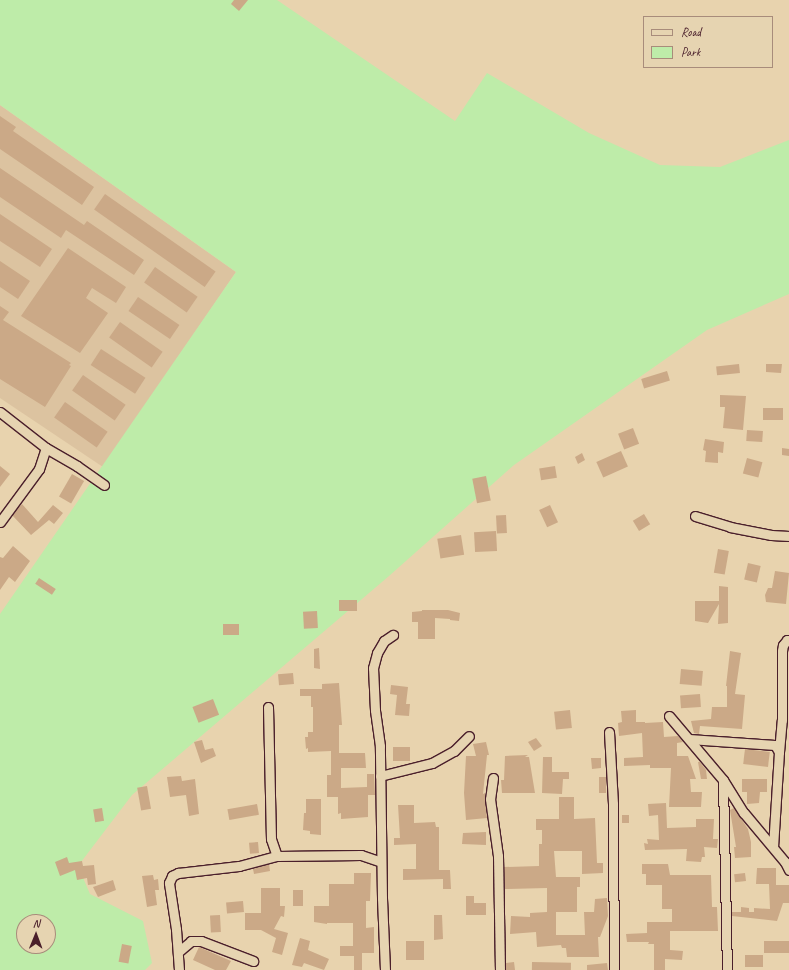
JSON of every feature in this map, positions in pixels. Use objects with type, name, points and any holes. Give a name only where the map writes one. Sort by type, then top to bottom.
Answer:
[{"type":"street","points":[[0,412],[46,448],[77,466],[104,485]]},
{"type":"street","points":[[0,522],[39,469],[46,448]]},
{"type":"street","points":[[695,516],[730,527],[771,535],[789,536]]},
{"type":"street","points":[[385,970],[381,862],[382,832],[380,814],[380,746],[375,710],[373,668],[377,652],[380,647],[384,641],[393,635]]},
{"type":"street","points":[[773,847],[782,720],[782,651],[783,645],[787,640],[789,640]]},
{"type":"street","points":[[268,707],[271,839],[277,856]]},
{"type":"street","points":[[669,716],[723,780],[744,813],[773,847],[789,870]]},
{"type":"street","points":[[609,732],[613,804],[614,970]]},
{"type":"street","points":[[380,776],[432,763],[454,751],[469,736]]},
{"type":"street","points":[[688,739],[775,745],[779,752]]},
{"type":"street","points":[[493,778],[490,799],[498,856],[500,970]]},
{"type":"street","points":[[723,780],[727,970]]},
{"type":"street","points":[[179,970],[169,883],[172,876],[178,873],[239,866],[277,856],[361,855],[381,862]]},
{"type":"street","points":[[178,952],[191,941],[201,941],[253,961]]},
{"type":"shaded area","points":[[0,105],[236,272],[103,467],[0,398]]},
{"type":"green space","points":[[0,0],[277,0],[455,121],[487,73],[589,133],[660,165],[720,167],[789,140],[789,294],[707,330],[514,465],[389,576],[132,795],[78,866],[90,894],[143,921],[152,963],[145,970],[0,970],[0,614],[236,272],[0,105]]},
{"type":"building","points":[[234,0],[248,0],[239,11],[231,4]]},
{"type":"building","points":[[0,116],[16,127],[13,131],[94,187],[82,205],[0,149]]},
{"type":"building","points":[[0,168],[84,225],[87,221],[144,260],[134,275],[66,230],[61,238],[0,197]]},
{"type":"building","points":[[105,194],[216,271],[205,287],[94,210]]},
{"type":"building","points":[[0,214],[52,249],[40,267],[0,241]]},
{"type":"building","points":[[68,248],[126,287],[116,303],[92,288],[86,298],[108,313],[80,353],[21,316]]},
{"type":"building","points":[[0,261],[30,281],[18,299],[0,287]]},
{"type":"building","points":[[155,267],[198,297],[187,312],[144,283]]},
{"type":"building","points":[[138,297],[179,325],[170,339],[128,311]]},
{"type":"building","points":[[0,306],[9,312],[3,320],[71,363],[69,365],[71,366],[45,407],[0,379]]},
{"type":"building","points":[[120,322],[163,352],[152,367],[109,338]]},
{"type":"building","points":[[101,349],[145,378],[135,394],[91,365]]},
{"type":"building","points":[[739,364],[740,373],[717,375],[716,366]]},
{"type":"building","points":[[766,364],[782,364],[781,373],[766,372]]},
{"type":"building","points":[[667,371],[670,381],[644,388],[641,379]]},
{"type":"building","points":[[83,375],[126,405],[115,420],[72,391]]},
{"type":"building","points":[[720,395],[746,396],[743,430],[723,428],[725,407],[720,407]]},
{"type":"building","points":[[65,402],[108,432],[97,447],[54,418]]},
{"type":"building","points":[[763,408],[783,408],[783,420],[763,420]]},
{"type":"building","points":[[633,428],[639,444],[624,450],[618,434]]},
{"type":"building","points":[[747,430],[763,431],[762,442],[746,441]]},
{"type":"building","points":[[705,439],[724,442],[723,453],[718,452],[718,463],[705,462],[706,451],[703,450]]},
{"type":"building","points":[[782,448],[789,449],[789,456],[782,455]]},
{"type":"building","points":[[621,451],[628,467],[603,478],[596,462]]},
{"type":"building","points":[[582,453],[585,460],[578,464],[575,457]]},
{"type":"building","points":[[747,458],[762,462],[758,478],[743,473]]},
{"type":"building","points":[[0,466],[10,474],[0,487]]},
{"type":"building","points":[[555,466],[557,478],[541,480],[539,469]]},
{"type":"building","points":[[72,474],[84,481],[71,504],[59,497]]},
{"type":"building","points":[[486,476],[491,501],[477,503],[472,479]]},
{"type":"building","points":[[22,504],[38,522],[53,505],[63,513],[54,524],[49,520],[31,535],[12,515]]},
{"type":"building","points":[[550,505],[558,522],[547,527],[539,510]]},
{"type":"building","points":[[644,514],[650,524],[639,531],[633,521]]},
{"type":"building","points":[[506,515],[507,533],[497,533],[496,516]]},
{"type":"building","points":[[496,531],[497,551],[475,552],[474,532]]},
{"type":"building","points":[[461,535],[464,555],[440,559],[437,539]]},
{"type":"building","points":[[13,546],[30,561],[15,582],[9,577],[0,590],[0,557],[3,558]]},
{"type":"building","points":[[718,549],[729,551],[725,575],[714,573]]},
{"type":"building","points":[[748,563],[761,566],[757,582],[744,580]]},
{"type":"building","points":[[775,571],[789,573],[786,604],[766,602],[765,595],[768,588],[772,588]]},
{"type":"building","points":[[39,578],[56,589],[52,595],[35,584]]},
{"type":"building","points":[[719,586],[728,587],[728,623],[718,624],[719,604],[708,623],[695,621],[695,601],[719,601]]},
{"type":"building","points":[[339,600],[357,600],[357,611],[339,611]]},
{"type":"building","points":[[422,610],[448,610],[460,613],[459,621],[435,618],[435,639],[418,639],[418,622],[412,622],[412,612]]},
{"type":"building","points":[[317,611],[318,628],[304,629],[303,612]]},
{"type":"building","points":[[223,624],[239,624],[239,635],[223,635]]},
{"type":"building","points":[[319,648],[320,669],[314,668],[314,649]]},
{"type":"building","points":[[730,651],[741,653],[735,694],[745,695],[742,729],[700,726],[699,734],[694,733],[691,721],[711,719],[712,707],[727,707],[726,686]]},
{"type":"building","points":[[681,669],[703,671],[702,686],[680,684]]},
{"type":"building","points":[[293,673],[294,684],[279,685],[278,674]]},
{"type":"building","points":[[339,683],[342,725],[339,725],[339,753],[365,753],[366,768],[341,768],[341,788],[367,787],[367,774],[374,774],[375,795],[368,795],[368,817],[341,819],[341,813],[338,814],[338,797],[327,797],[327,775],[331,775],[331,751],[308,752],[308,748],[306,749],[305,737],[308,737],[308,732],[313,732],[313,707],[311,707],[311,696],[300,696],[300,689],[322,689],[322,684]]},
{"type":"building","points":[[391,685],[408,687],[406,704],[410,704],[409,716],[395,715],[397,695],[390,694]]},
{"type":"building","points":[[700,694],[701,707],[681,708],[680,695]]},
{"type":"building","points":[[213,699],[219,715],[199,723],[192,707]]},
{"type":"building","points":[[570,710],[572,728],[556,730],[554,712]]},
{"type":"building","points":[[636,710],[636,722],[663,722],[664,737],[678,736],[683,742],[677,743],[677,756],[688,756],[696,779],[690,779],[691,792],[702,792],[701,807],[669,807],[671,768],[650,768],[650,765],[624,766],[624,758],[643,757],[642,733],[619,736],[618,723],[622,722],[621,711]]},
{"type":"building","points":[[536,738],[542,746],[534,751],[528,742]]},
{"type":"building","points":[[202,740],[205,750],[213,748],[216,756],[201,763],[194,742]]},
{"type":"building","points":[[486,742],[489,755],[487,755],[483,794],[485,793],[487,818],[466,820],[464,793],[466,756],[476,756],[473,744]]},
{"type":"building","points":[[393,747],[410,747],[410,761],[393,761]]},
{"type":"building","points":[[745,749],[770,752],[768,767],[743,764]]},
{"type":"building","points":[[528,755],[525,757],[529,757],[535,793],[502,793],[501,780],[504,780],[505,756]]},
{"type":"building","points":[[543,757],[552,757],[552,772],[569,772],[569,779],[563,779],[562,794],[542,793]]},
{"type":"building","points":[[591,758],[601,758],[601,768],[592,769]]},
{"type":"building","points":[[698,762],[700,762],[706,770],[707,779],[701,779]]},
{"type":"building","points":[[181,776],[182,781],[195,779],[199,814],[189,816],[186,795],[170,797],[167,777]]},
{"type":"building","points":[[599,777],[606,777],[606,793],[599,793]]},
{"type":"building","points":[[742,779],[767,779],[767,792],[760,792],[759,803],[747,804],[747,792],[742,792]]},
{"type":"building","points":[[147,786],[151,809],[141,810],[137,788]]},
{"type":"building","points":[[559,797],[574,797],[574,819],[595,818],[597,863],[603,863],[603,873],[582,874],[582,851],[554,851],[556,877],[580,877],[580,887],[577,887],[577,912],[556,912],[556,935],[585,935],[584,912],[594,912],[595,899],[607,898],[608,916],[600,937],[598,937],[599,957],[567,957],[566,948],[562,948],[561,945],[537,947],[536,932],[510,934],[511,916],[530,917],[530,913],[547,912],[547,888],[505,889],[504,867],[539,866],[539,844],[542,844],[542,830],[536,830],[536,819],[559,819]]},
{"type":"building","points":[[306,799],[321,799],[321,835],[310,834],[310,831],[303,830],[304,813],[306,813]]},
{"type":"building","points":[[666,803],[667,828],[696,827],[696,819],[714,819],[713,839],[718,839],[717,848],[704,847],[705,857],[702,857],[701,862],[686,861],[687,849],[645,850],[644,843],[648,844],[647,839],[659,840],[658,815],[649,816],[648,804]]},
{"type":"building","points":[[257,804],[259,815],[229,820],[227,809]]},
{"type":"building","points":[[398,805],[414,805],[414,823],[435,822],[436,827],[439,827],[439,870],[450,870],[451,889],[443,889],[443,879],[403,880],[403,869],[416,869],[416,844],[394,845],[394,838],[400,838]]},
{"type":"building","points":[[102,808],[104,821],[95,822],[93,809]]},
{"type":"building","points":[[734,808],[748,829],[751,842],[751,857],[735,858],[734,847],[736,847],[730,810]]},
{"type":"building","points":[[622,815],[629,815],[629,823],[622,823]]},
{"type":"building","points":[[486,832],[486,845],[462,844],[463,833]]},
{"type":"building","points":[[258,842],[259,853],[250,854],[249,843]]},
{"type":"building","points":[[67,857],[69,863],[82,861],[83,866],[94,865],[96,884],[88,885],[87,878],[77,880],[75,870],[60,876],[55,862]]},
{"type":"building","points":[[269,864],[270,871],[254,874],[253,869]]},
{"type":"building","points":[[642,864],[668,864],[670,875],[711,875],[712,907],[717,907],[718,931],[670,931],[670,950],[683,951],[682,960],[665,959],[665,970],[654,970],[654,944],[648,944],[649,942],[627,942],[626,934],[647,933],[647,922],[672,922],[672,909],[662,909],[662,885],[646,885],[646,874],[642,874]]},
{"type":"building","points":[[757,868],[776,868],[776,885],[789,885],[789,903],[783,903],[777,921],[732,916],[732,912],[741,912],[741,907],[749,908],[749,912],[754,912],[754,908],[770,909],[769,884],[756,884]]},
{"type":"building","points":[[354,873],[371,873],[370,901],[366,901],[366,928],[374,927],[374,953],[362,953],[362,970],[354,970],[354,956],[340,956],[340,946],[353,946],[353,923],[327,924],[314,922],[314,906],[329,906],[329,884],[354,884]]},
{"type":"building","points":[[745,873],[746,881],[735,882],[734,874]]},
{"type":"building","points":[[153,875],[154,880],[158,879],[159,890],[155,890],[157,905],[147,907],[142,876]]},
{"type":"building","points":[[113,880],[116,890],[98,897],[93,887]]},
{"type":"building","points":[[261,888],[280,888],[280,906],[285,906],[284,917],[281,916],[274,929],[288,933],[282,955],[272,952],[276,938],[261,930],[245,930],[245,913],[261,913]]},
{"type":"building","points":[[293,890],[303,890],[303,906],[293,906]]},
{"type":"building","points":[[466,896],[474,896],[474,903],[486,903],[486,915],[466,915]]},
{"type":"building","points":[[243,901],[244,912],[227,913],[226,902]]},
{"type":"building","points":[[220,915],[221,932],[211,933],[210,916]]},
{"type":"building","points":[[434,915],[442,915],[443,939],[434,940]]},
{"type":"building","points":[[300,938],[310,941],[308,950],[329,959],[324,970],[304,963],[302,967],[292,965]]},
{"type":"building","points":[[406,941],[424,941],[424,960],[406,960]]},
{"type":"building","points":[[764,941],[789,941],[789,953],[764,953]]},
{"type":"building","points":[[122,944],[132,946],[128,964],[119,962]]},
{"type":"building","points":[[199,947],[231,961],[226,970],[215,970],[193,960]]},
{"type":"building","points":[[745,955],[763,955],[763,967],[745,967]]},
{"type":"building","points":[[514,962],[515,970],[506,970],[506,963]]},
{"type":"building","points":[[532,962],[571,963],[571,970],[532,970]]},
{"type":"building","points":[[607,963],[608,970],[587,970],[587,965]]}]
